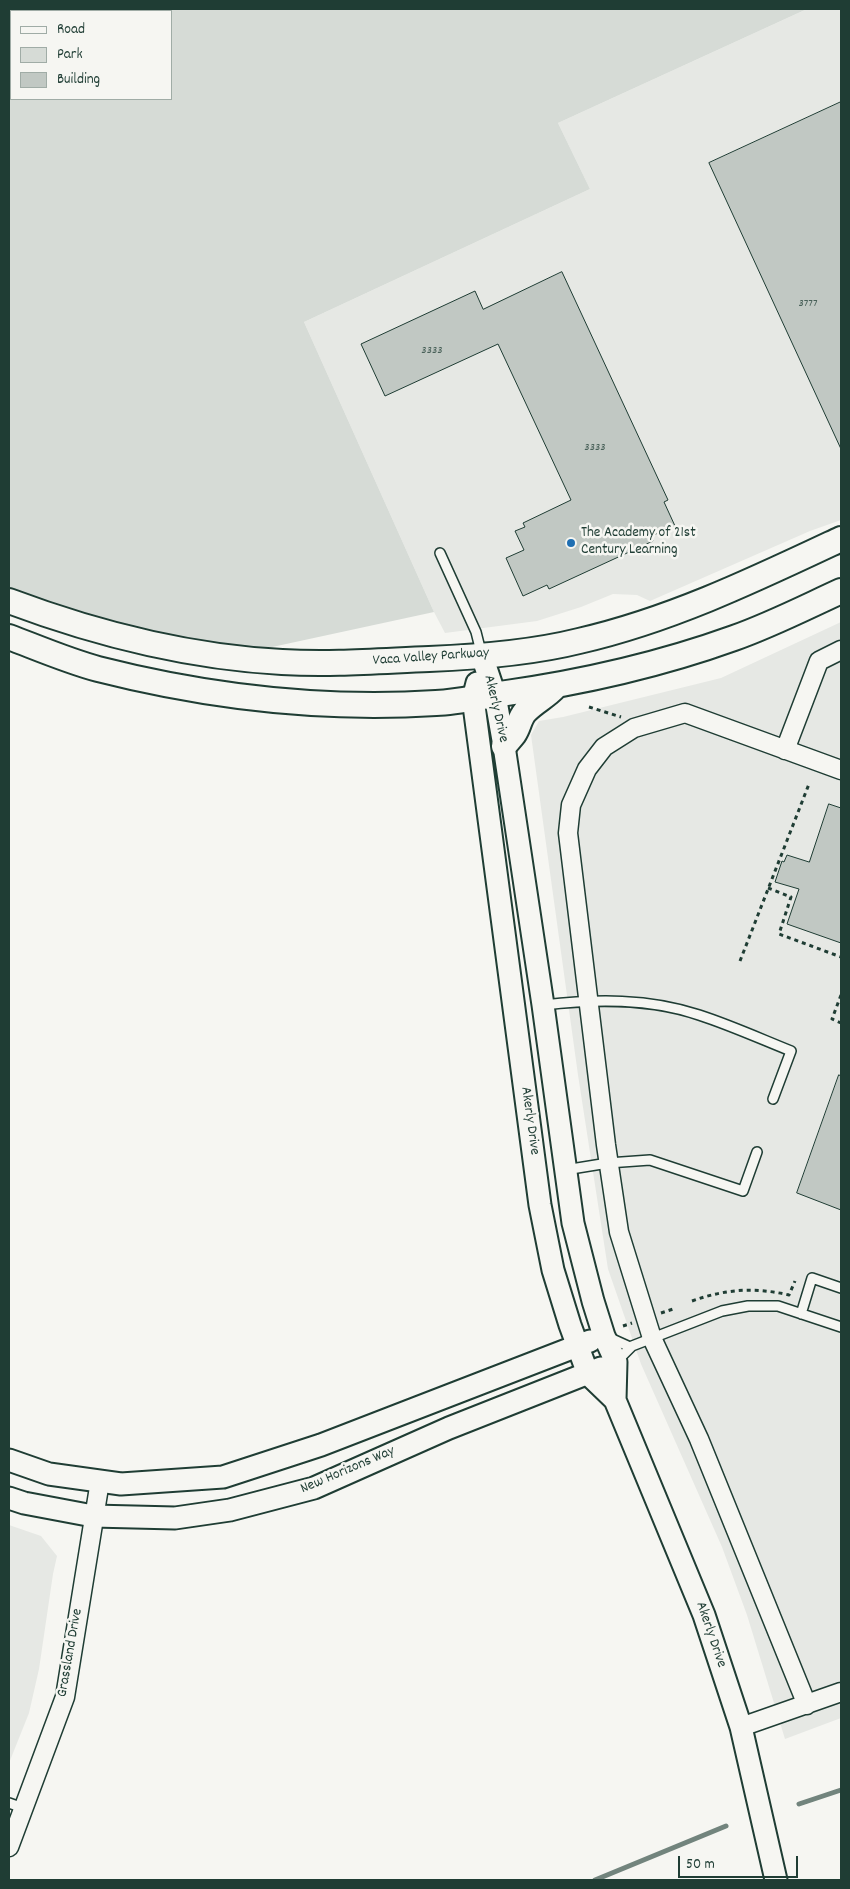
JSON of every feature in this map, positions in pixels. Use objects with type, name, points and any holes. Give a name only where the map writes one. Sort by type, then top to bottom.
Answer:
[{"type":"main road","name":"Vaca Valley Parkway","points":[[9,601],[52,618],[113,635],[166,648],[226,657],[284,662],[378,662],[482,656],[579,641],[631,627],[727,592],[841,540]]},
{"type":"main road","points":[[9,638],[95,668],[149,681],[275,701],[380,705],[438,703],[557,685],[642,666],[736,637],[841,591]]},
{"type":"main road","points":[[504,746],[515,733],[518,721],[524,713],[533,704],[546,697],[557,685]]},
{"type":"street","points":[[785,750],[819,661],[841,650]]},
{"type":"street","name":"Akerly Drive","points":[[482,656],[484,697],[540,1205],[554,1270],[570,1325],[588,1374],[615,1400],[704,1614],[741,1727],[776,1880]]},
{"type":"street","name":"Akerly Drive","points":[[484,697],[504,746],[543,1005],[573,1223],[581,1258],[604,1336],[623,1355],[615,1400]]},
{"type":"street","points":[[807,1705],[699,1439],[652,1338],[619,1232],[608,1163],[568,833],[571,805],[587,769],[604,747],[634,728],[685,713],[841,770]]},
{"type":"street","points":[[9,1460],[49,1474],[121,1484],[223,1477],[321,1445],[604,1336]]},
{"type":"street","name":"New Horizons Way","points":[[9,1498],[24,1503],[93,1516],[175,1518],[230,1510],[314,1488],[449,1428],[588,1374],[623,1355]]},
{"type":"street","name":"Grassland Drive","points":[[9,1847],[16,1806],[65,1697],[100,1481]]},
{"type":"street","points":[[741,1727],[841,1692]]},
{"type":"lane","points":[[440,553],[476,632],[482,656]]},
{"type":"lane","points":[[543,1005],[588,1000],[630,1001],[663,1006],[698,1014],[791,1051],[773,1099]]},
{"type":"lane","points":[[565,1170],[608,1163],[650,1160],[743,1191],[757,1152]]},
{"type":"lane","points":[[801,1314],[812,1278],[841,1288]]},
{"type":"lane","points":[[623,1355],[652,1338],[722,1311],[748,1306],[778,1306],[841,1327]]},
{"type":"path","points":[[589,707],[628,720]]},
{"type":"path","points":[[740,961],[809,784]]},
{"type":"path","points":[[768,888],[792,897],[779,934],[841,957]]},
{"type":"path","points":[[841,994],[832,1019],[841,1022]]},
{"type":"path","points":[[692,1301],[745,1289],[768,1290],[790,1295],[795,1280]]},
{"type":"path","points":[[654,1316],[673,1309]]},
{"type":"shaded area","points":[[807,9],[841,9],[841,520],[810,531],[650,601],[637,595],[613,594],[581,607],[537,621],[445,633],[304,322],[590,189],[558,123]]},
{"type":"shaded area","points":[[841,622],[841,1718],[785,1739],[747,1615],[722,1547],[641,1364],[608,1269],[578,1075],[531,735],[539,721],[563,717],[721,678]]},
{"type":"shaded area","points":[[9,1525],[41,1536],[57,1556],[39,1669],[29,1713],[9,1763]]},
{"type":"green space","points":[[9,9],[807,9],[558,123],[590,189],[304,322],[434,612],[226,657],[9,601]]},
{"type":"building","points":[[841,102],[841,449],[709,163]]},
{"type":"building","points":[[562,272],[668,500],[664,502],[675,526],[651,536],[653,541],[549,589],[547,585],[523,596],[506,558],[524,550],[515,531],[525,527],[523,523],[571,500],[498,344],[385,396],[361,344],[475,291],[483,309]]},
{"type":"building","points":[[829,804],[841,808],[841,943],[787,924],[799,889],[775,882],[782,861],[784,862],[787,855],[809,862]]},
{"type":"building","points":[[839,1075],[841,1076],[841,1210],[797,1193]]},
{"type":"waterway","points":[[799,1804],[841,1790]]},
{"type":"waterway","points":[[595,1880],[726,1826]]},
{"type":"place","name":"The Academy of 21st Century Learning","points":[[571,543]]}]
